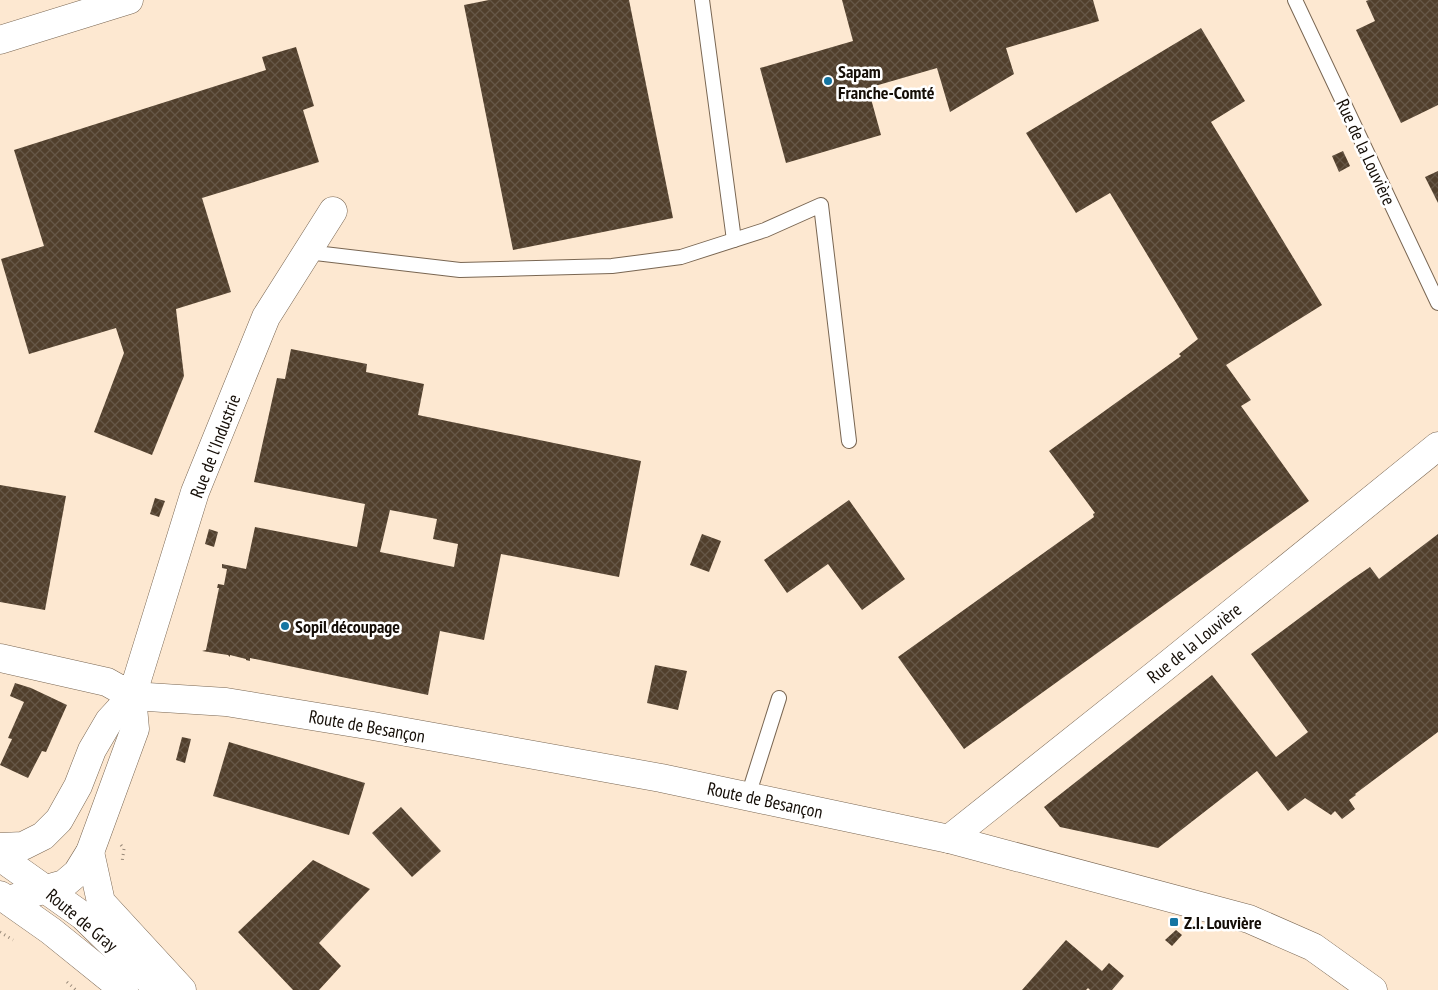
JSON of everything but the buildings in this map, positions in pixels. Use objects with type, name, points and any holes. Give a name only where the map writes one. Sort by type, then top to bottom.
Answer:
[{"type":"street","points":[[0,40],[129,0]]},
{"type":"street","name":"Rue de l'Industrie","points":[[132,696],[196,492],[266,317],[333,211]]},
{"type":"street","name":"Rue de la Louvière","points":[[949,839],[1438,446]]},
{"type":"street","name":"Route de Besançon","points":[[0,658],[106,682],[132,696],[226,702],[363,724],[661,778],[949,839],[1249,919],[1313,947],[1373,990]]},
{"type":"street","points":[[0,847],[23,846],[43,836],[59,820],[78,786],[92,750],[110,721],[132,696]]},
{"type":"street","points":[[4,898],[46,890],[64,884],[77,873],[90,852],[135,728],[132,696]]},
{"type":"street","points":[[90,852],[101,902],[182,990]]},
{"type":"street","name":"Route de Gray","points":[[0,857],[83,916],[160,990]]},
{"type":"street","name":"Route de Gray","points":[[4,898],[49,929],[124,990]]},
{"type":"lane","points":[[702,0],[734,240]]},
{"type":"lane","name":"Rue de la Louvière","points":[[1295,0],[1438,303]]},
{"type":"lane","points":[[307,252],[460,270],[612,266],[681,257],[765,230],[821,205],[849,441]]},
{"type":"lane","points":[[748,796],[779,698]]},
{"type":"path","points":[[0,932],[19,944]]},
{"type":"path","points":[[61,977],[76,990]]},
{"type":"place","name":"Sapam Franche-Comté","points":[[828,81]]},
{"type":"place","name":"Sopil découpage","points":[[285,626]]},
{"type":"place","name":"Z.I. Louvière","points":[[1174,922]]}]
